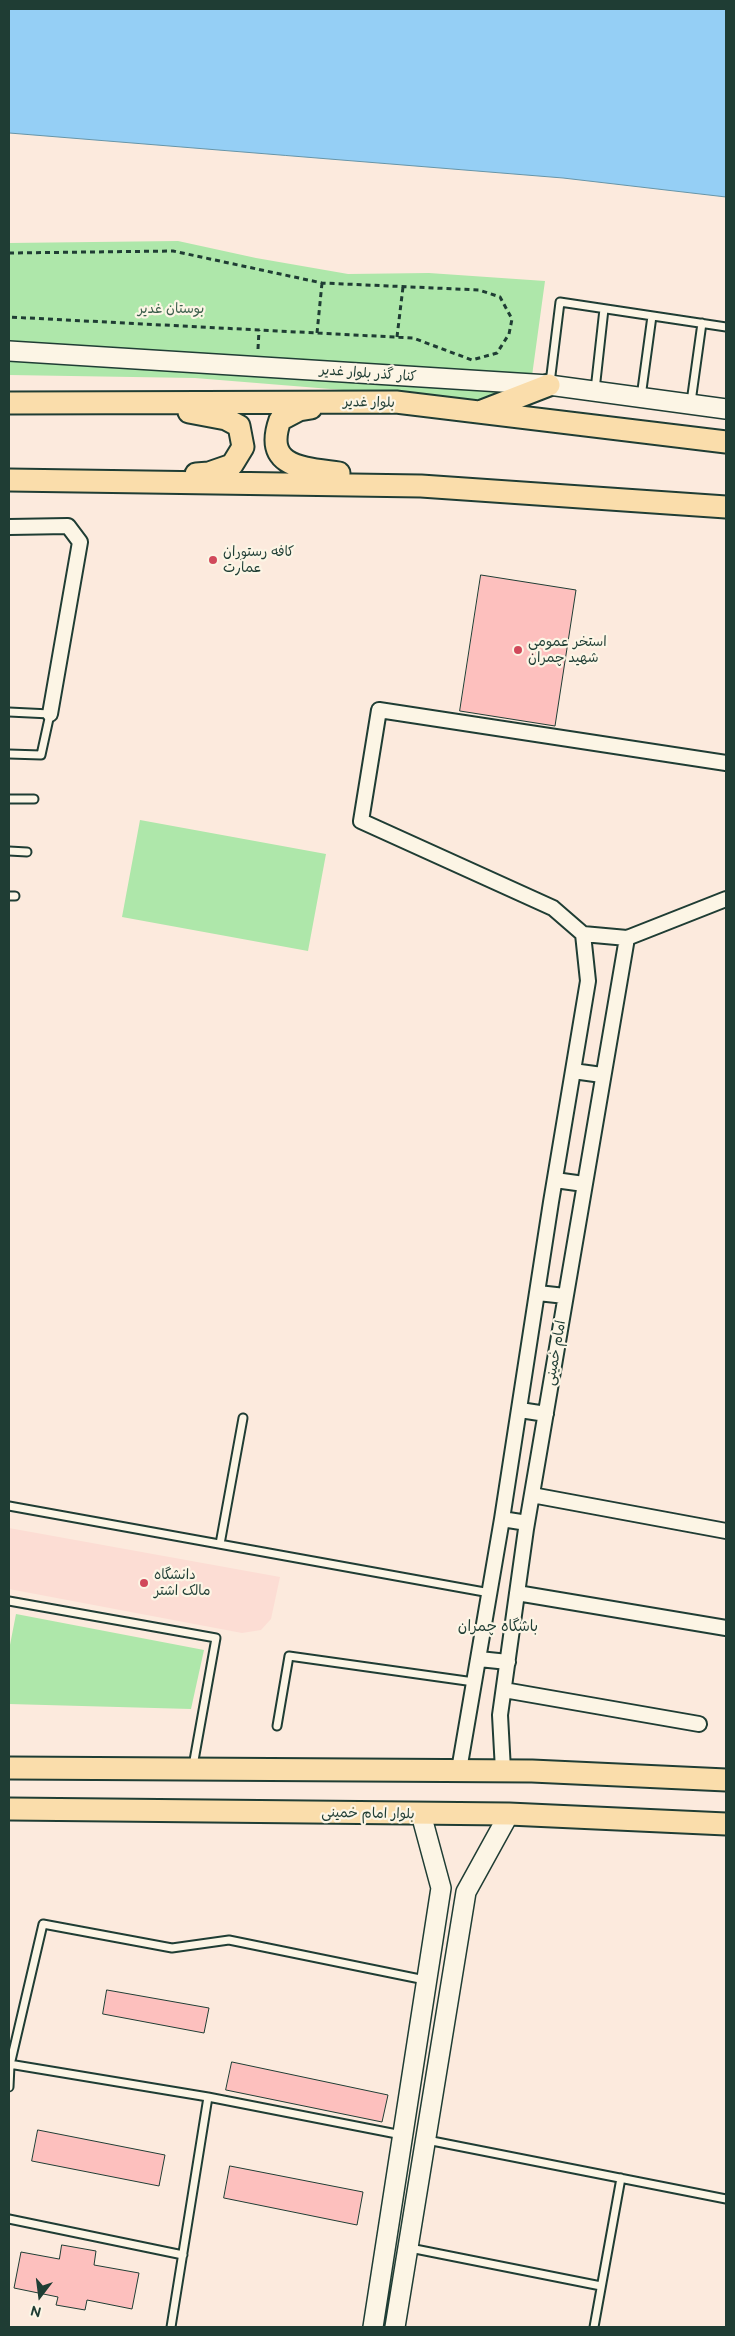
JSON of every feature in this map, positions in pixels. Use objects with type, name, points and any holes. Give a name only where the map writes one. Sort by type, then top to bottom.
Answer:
[{"type":"main road","points":[[480,412],[549,385]]},
{"type":"main road","points":[[118,402],[194,412],[226,419],[239,426],[243,446],[232,465],[209,473],[124,480]]},
{"type":"main road","points":[[396,402],[330,405],[299,410],[280,420],[275,435],[277,451],[288,463],[310,469],[374,479],[400,486]]},
{"type":"main road","name":"بلوار غدیر","points":[[9,403],[396,402],[726,442]]},
{"type":"main road","points":[[9,480],[124,480],[400,486],[726,507]]},
{"type":"main road","points":[[9,1768],[503,1770],[726,1780]]},
{"type":"main road","name":"بلوار امام خمینی","points":[[9,1809],[509,1814],[726,1824]]},
{"type":"street","name":"کنار گذر بلوار غدیر","points":[[9,352],[549,385],[726,408]]},
{"type":"street","points":[[9,527],[68,526],[80,542],[50,714]]},
{"type":"street","points":[[726,763],[379,710],[361,821],[553,908],[584,934],[627,938],[726,899]]},
{"type":"street","points":[[459,1770],[520,1410],[555,1180],[588,982],[584,934]]},
{"type":"street","name":"امام خمینی","points":[[503,1770],[500,1715],[527,1523],[602,1075],[627,938]]},
{"type":"street","points":[[573,1071],[602,1075]]},
{"type":"street","points":[[555,1180],[584,1184]]},
{"type":"street","points":[[538,1293],[565,1296]]},
{"type":"street","points":[[520,1410],[546,1414]]},
{"type":"street","points":[[532,1495],[726,1531]]},
{"type":"street","points":[[502,1519],[527,1523]]},
{"type":"street","points":[[517,1593],[726,1628]]},
{"type":"street","points":[[479,1659],[508,1662]]},
{"type":"street","points":[[504,1690],[699,1724]]},
{"type":"street","points":[[373,2327],[442,1888],[421,1814]]},
{"type":"street","points":[[395,2327],[466,1892],[509,1814]]},
{"type":"street","points":[[429,1980],[450,1986]]},
{"type":"street","points":[[403,2135],[426,2140]]},
{"type":"lane","points":[[549,385],[560,302],[726,327]]},
{"type":"lane","points":[[595,391],[604,309]]},
{"type":"lane","points":[[641,397],[652,316]]},
{"type":"lane","points":[[690,404],[702,323]]},
{"type":"lane","points":[[9,712],[50,714],[41,755],[9,754]]},
{"type":"lane","points":[[9,799],[34,799]]},
{"type":"lane","points":[[9,851],[27,852]]},
{"type":"lane","points":[[220,1544],[242,1418]]},
{"type":"lane","points":[[9,1506],[490,1593]]},
{"type":"lane","points":[[9,1601],[216,1638],[193,1769]]},
{"type":"lane","points":[[277,1726],[289,1656],[475,1682]]},
{"type":"lane","points":[[9,2087],[9,2064],[42,1924],[172,1948],[229,1940],[429,1980]]},
{"type":"lane","points":[[9,2064],[208,2097],[403,2135]]},
{"type":"lane","points":[[171,2327],[208,2097]]},
{"type":"lane","points":[[426,2140],[726,2199]]},
{"type":"lane","points":[[594,2327],[620,2178]]},
{"type":"lane","points":[[9,2219],[183,2256]]},
{"type":"lane","points":[[407,2247],[601,2286]]},
{"type":"path","points":[[9,253],[173,252],[322,284],[480,290],[500,298],[512,319],[509,334],[497,353],[472,360],[413,338],[9,317]]},
{"type":"path","points":[[317,333],[322,284]]},
{"type":"path","points":[[397,337],[403,287]]},
{"type":"shaded area","name":"دانشگاه مالک اشتر","points":[[9,1528],[280,1577],[271,1619],[261,1630],[242,1633],[9,1589]]},
{"type":"green space","name":"بوستان غدیر","points":[[178,241],[256,258],[348,274],[429,273],[545,281],[528,405],[195,378],[9,375],[9,243]]},
{"type":"green space","points":[[140,820],[326,854],[308,951],[122,917]]},
{"type":"green space","points":[[16,1614],[204,1650],[191,1709],[9,1704],[9,1650]]},
{"type":"water","points":[[9,9],[726,9],[726,197],[563,178],[9,133]]},
{"type":"building","name":"استخر عمومی شهید چمران","points":[[481,575],[576,590],[555,726],[460,711]]},
{"type":"building","points":[[107,1990],[209,2008],[204,2033],[103,2014]]},
{"type":"building","points":[[232,2062],[388,2095],[382,2122],[226,2090]]},
{"type":"building","points":[[38,2130],[165,2155],[159,2186],[32,2161]]},
{"type":"building","points":[[230,2166],[363,2192],[357,2225],[224,2198]]},
{"type":"building","points":[[62,2245],[96,2251],[94,2265],[139,2273],[132,2309],[87,2300],[85,2310],[56,2305],[58,2297],[14,2288],[21,2252],[59,2259]]},
{"type":"place","name":"کافه رستوران عمارت","points":[[213,560]]},
{"type":"place","name":"استخر عمومی شهید چمران","points":[[518,650]]},
{"type":"place","name":"دانشگاه مالک اشتر","points":[[144,1583]]},
{"type":"district","name":"باشگاه چمران","points":[[498,1627]]}]
